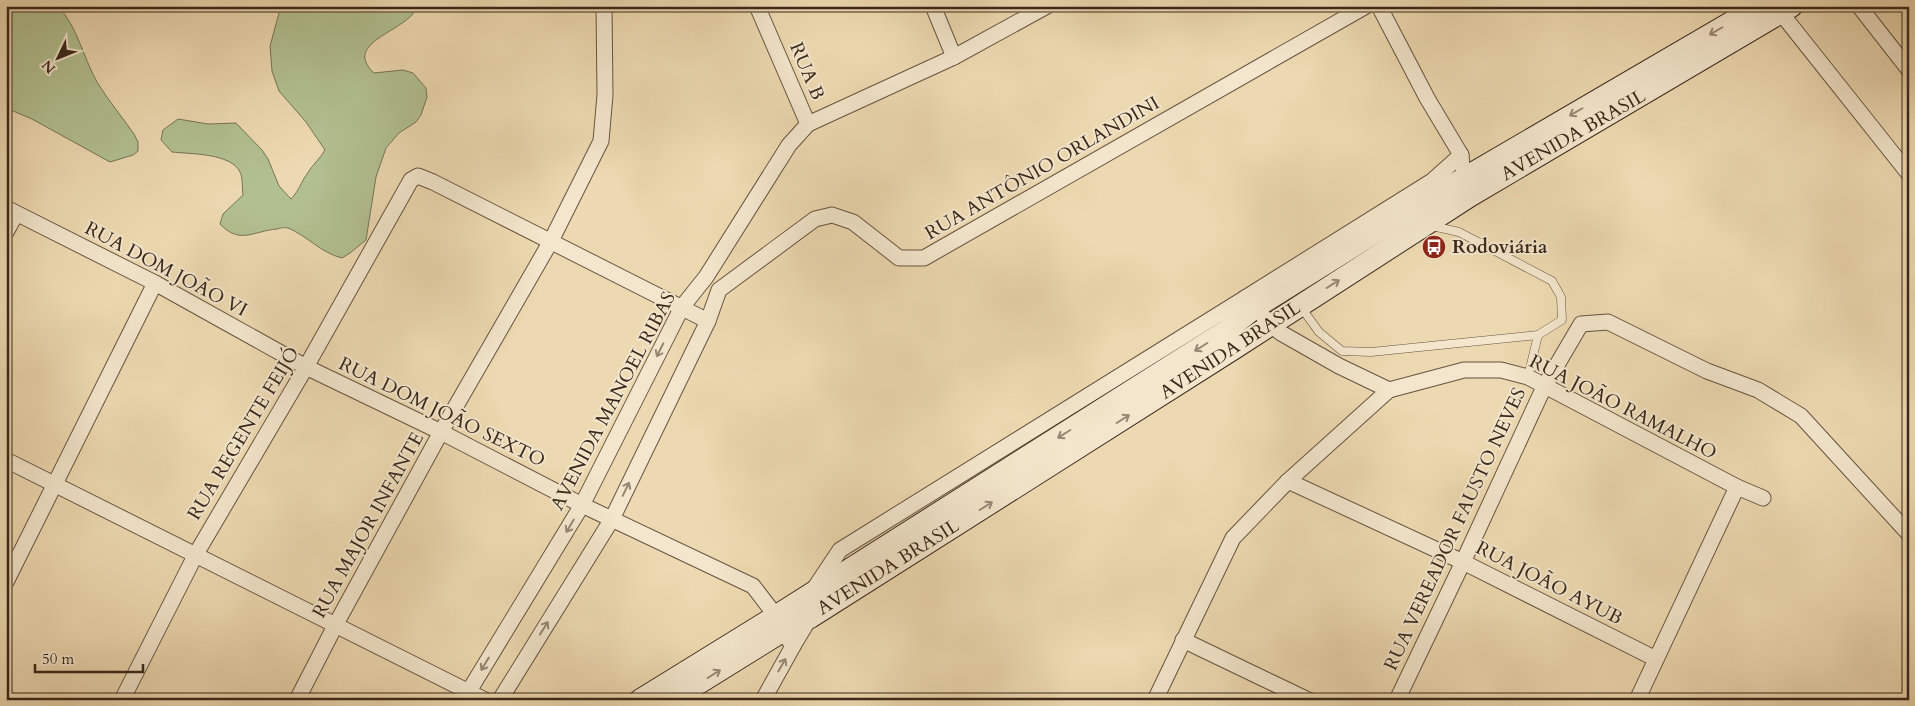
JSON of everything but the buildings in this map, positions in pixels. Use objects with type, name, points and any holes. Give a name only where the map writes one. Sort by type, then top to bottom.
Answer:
[{"type":"main road","name":"AVENIDA BRASIL","points":[[1467,187],[1758,6]]},
{"type":"main road","name":"AVENIDA BRASIL","points":[[672,700],[811,616],[1231,339],[1251,303],[1444,196],[1467,187],[1786,10]]},
{"type":"main road","name":"AVENIDA BRASIL","points":[[640,700],[784,631],[812,593],[1231,339],[1270,325],[1302,304],[1444,196]]},
{"type":"street","name":"RUA MAJOR INFANTE","points":[[298,700],[336,624],[441,432],[551,241],[601,141],[604,95],[604,6]]},
{"type":"street","name":"RUA B","points":[[757,6],[808,124]]},
{"type":"street","points":[[933,6],[954,56]]},
{"type":"street","name":"AVENIDA MANOEL RIBAS","points":[[467,696],[582,505],[682,307],[706,277],[789,145],[808,124],[954,56],[1047,6]]},
{"type":"street","name":"RUA ANTÔNIO ORLANDINI","points":[[719,290],[815,219],[832,215],[853,222],[899,258],[924,258],[1366,6]]},
{"type":"street","points":[[1379,6],[1427,98],[1461,155],[1467,187]]},
{"type":"street","points":[[1859,6],[1909,70]]},
{"type":"street","points":[[1786,10],[1909,174]]},
{"type":"street","points":[[1444,196],[1461,155]]},
{"type":"street","name":"RUA REGENTE FEIJÓ","points":[[122,700],[196,554],[306,367],[411,180],[418,176],[442,186],[551,241]]},
{"type":"street","points":[[6,232],[11,211]]},
{"type":"street","name":"RUA DOM JOÃO VI","points":[[11,211],[155,283],[306,367]]},
{"type":"street","points":[[551,241],[708,321]]},
{"type":"street","points":[[500,700],[612,519],[708,321],[719,290],[706,277]]},
{"type":"street","points":[[6,582],[155,283]]},
{"type":"street","points":[[811,616],[812,593],[840,550],[1251,303],[1270,325],[1339,366],[1389,390],[1288,480],[1233,538],[1155,700]]},
{"type":"street","name":"RUA VEREADOR FAUSTO NEVES","points":[[1397,700],[1544,387],[1581,324],[1608,322],[1706,371],[1758,390],[1801,416],[1909,534]]},
{"type":"street","name":"RUA DOM JOÃO SEXTO","points":[[306,367],[441,432],[582,505],[753,586],[784,631]]},
{"type":"street","name":"RUA JOÃO RAMALHO","points":[[1389,390],[1464,370],[1501,370],[1528,378],[1737,487],[1763,498]]},
{"type":"street","points":[[6,460],[336,624],[467,696],[486,700]]},
{"type":"street","name":"RUA JOÃO AYUB","points":[[1288,480],[1463,562],[1656,659]]},
{"type":"street","points":[[1637,700],[1737,487]]},
{"type":"street","points":[[763,700],[784,631]]},
{"type":"street","points":[[1184,640],[1308,700]]},
{"type":"lane","points":[[1302,304],[1306,314],[1319,332],[1342,351],[1371,352],[1538,335],[1562,320],[1561,297],[1552,281],[1460,232],[1431,226],[1444,196]]},
{"type":"lane","points":[[1528,378],[1538,335]]},
{"type":"green space","points":[[6,6],[58,6],[71,24],[97,82],[134,134],[138,142],[138,151],[133,155],[110,162],[32,119],[6,108]]},
{"type":"green space","points":[[281,6],[417,6],[412,15],[403,23],[371,44],[366,53],[366,62],[374,73],[403,70],[413,73],[426,88],[427,97],[421,115],[416,122],[399,133],[386,148],[376,177],[366,240],[342,258],[334,256],[288,228],[247,235],[234,234],[227,230],[220,224],[223,214],[243,195],[240,172],[228,161],[219,158],[172,152],[161,140],[163,130],[178,119],[208,124],[236,123],[262,150],[268,159],[279,186],[291,199],[294,196],[309,171],[325,150],[306,122],[279,91],[272,71],[270,46]]},
{"type":"place","name":"Rodoviária","points":[[1434,247]]}]
